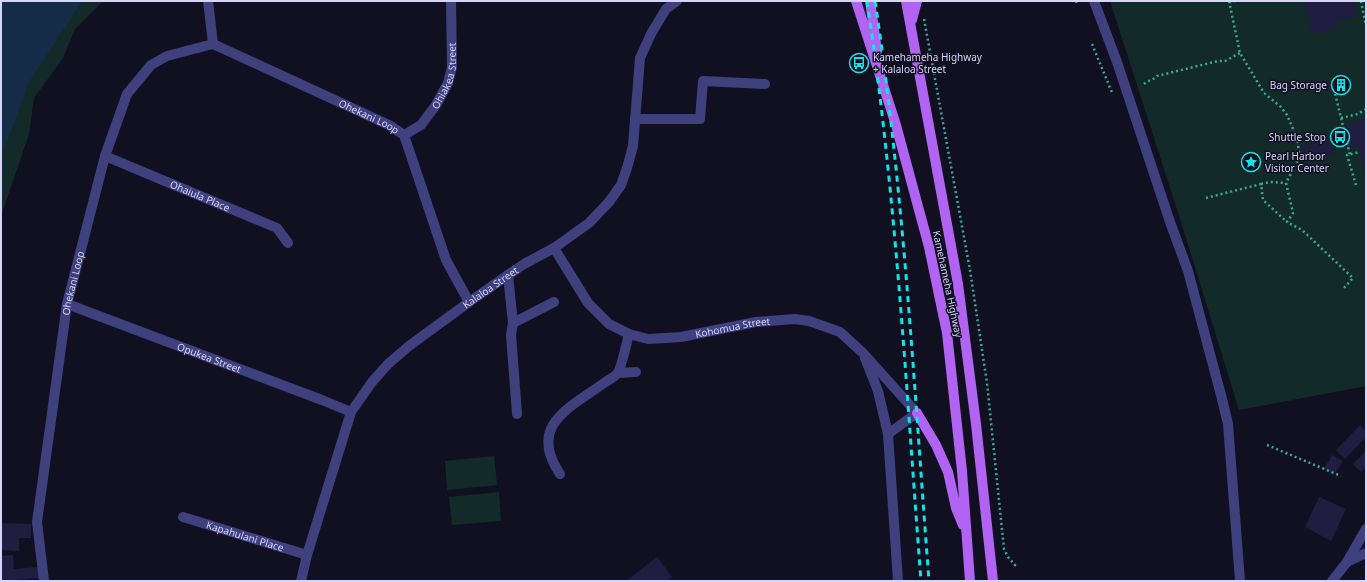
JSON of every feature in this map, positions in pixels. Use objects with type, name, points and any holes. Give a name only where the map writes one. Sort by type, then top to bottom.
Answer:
[{"type":"main road","points":[[870,1],[880,75]]},
{"type":"main road","name":"Kamehameha Highway","points":[[906,1],[958,284],[976,424],[993,581]]},
{"type":"main road","points":[[911,24],[917,1]]},
{"type":"main road","name":"Kamehameha Highway","points":[[855,4],[896,125],[929,247],[947,334],[967,534],[970,581]]},
{"type":"main road","points":[[917,413],[936,445],[948,472],[956,508],[967,534]]},
{"type":"street","points":[[208,1],[213,44]]},
{"type":"street","name":"Ohiakea Street","points":[[404,135],[421,125],[436,105],[448,83],[452,67],[451,1]]},
{"type":"street","name":"Kalaloa Street","points":[[301,581],[306,555],[351,412],[372,382],[388,364],[409,346],[468,302],[524,264],[554,248],[589,223],[609,202],[621,185],[628,168],[633,146],[640,58],[652,32],[666,9],[676,1]]},
{"type":"street","points":[[1094,1],[1117,62],[1188,270],[1222,399],[1228,424],[1240,581]]},
{"type":"street","name":"Ohekani Loop","points":[[44,581],[36,522],[67,304],[105,156],[127,94],[151,65],[167,56],[213,44],[389,125],[404,135],[446,260],[468,302]]},
{"type":"street","points":[[635,119],[700,118],[703,81],[765,84]]},
{"type":"street","name":"Ohaiula Place","points":[[105,156],[277,228],[288,244]]},
{"type":"street","name":"Kohomua Street","points":[[554,248],[588,303],[609,324],[629,334],[648,339],[681,337],[756,322],[795,319],[809,321],[840,332],[863,353],[917,413]]},
{"type":"street","points":[[508,275],[513,323],[511,335],[517,414]]},
{"type":"street","points":[[513,323],[554,302]]},
{"type":"street","name":"Opukea Street","points":[[67,304],[351,412]]},
{"type":"street","points":[[618,373],[629,334]]},
{"type":"street","points":[[863,353],[878,391],[888,434],[898,581]]},
{"type":"street","points":[[560,474],[554,465],[548,445],[550,429],[559,415],[618,373],[636,372]]},
{"type":"street","points":[[888,434],[917,413]]},
{"type":"street","name":"Kapahulani Place","points":[[183,517],[306,555]]},
{"type":"street","points":[[1332,581],[1347,562],[1366,529]]},
{"type":"street","points":[[1347,562],[1366,545]]},
{"type":"street","points":[[1347,562],[1366,553]]},
{"type":"path","points":[[1235,1],[1229,2],[1240,54],[1264,93],[1281,107],[1287,115],[1297,138],[1297,162],[1286,182],[1293,213],[1287,222]]},
{"type":"path","points":[[1361,1],[1366,26]]},
{"type":"path","points":[[1092,44],[1113,95]]},
{"type":"path","points":[[1144,84],[1157,76],[1218,61],[1225,61],[1240,54]]},
{"type":"path","points":[[1334,89],[1350,155]]},
{"type":"path","points":[[1341,118],[1358,114],[1366,110]]},
{"type":"path","points":[[1356,185],[1347,155],[1360,152]]},
{"type":"path","points":[[1206,198],[1270,182],[1286,182]]},
{"type":"path","points":[[1261,184],[1264,200],[1287,222],[1302,230],[1353,278],[1343,289]]},
{"type":"path","points":[[1267,445],[1341,476]]},
{"type":"green space","points":[[53,1],[103,1],[75,29],[63,58],[34,98],[29,134],[1,216],[1,105]]},
{"type":"green space","name":"Pearl Harbor Visitor Center","points":[[1110,1],[1366,1],[1366,386],[1239,410],[1183,228]]},
{"type":"green space","points":[[494,456],[497,485],[447,490],[445,461]]},
{"type":"green space","points":[[499,492],[501,521],[452,525],[449,497]]},
{"type":"water","points":[[1,1],[82,1],[29,82],[1,158]]},
{"type":"pier","points":[[1366,528],[1366,567],[1354,581],[1350,581],[1355,550]]},
{"type":"building","points":[[1304,1],[1353,1],[1357,17],[1337,21],[1338,28],[1312,34]]},
{"type":"building","name":"Bag Storage","points":[[1352,79],[1353,85],[1329,90],[1328,84]]},
{"type":"building","points":[[1366,119],[1365,172],[1359,146],[1351,148],[1345,124]]},
{"type":"building","points":[[1330,140],[1334,155],[1303,162],[1300,147]]},
{"type":"building","points":[[1360,425],[1364,430],[1366,428],[1366,437],[1345,459],[1336,450]]},
{"type":"building","points":[[1366,451],[1366,467],[1361,472],[1353,464]]},
{"type":"building","points":[[1332,455],[1343,461],[1334,475],[1324,469]]},
{"type":"building","points":[[1319,497],[1346,509],[1331,541],[1305,527]]},
{"type":"building","points":[[1,523],[31,524],[31,538],[19,538],[19,551],[1,550]]},
{"type":"building","points":[[13,555],[14,569],[38,567],[39,578],[1,581],[1,556]]},
{"type":"building","points":[[657,557],[672,577],[666,581],[626,581]]},
{"type":"railway","points":[[867,1],[886,145],[893,218],[921,581]]},
{"type":"railway","points":[[875,1],[894,145],[901,218],[929,581]]},
{"type":"place","name":"Kamehameha Highway + Kalaloa Street","points":[[859,63]]},
{"type":"place","name":"Bag Storage","points":[[1341,85]]},
{"type":"place","name":"Shuttle Stop","points":[[1340,137]]},
{"type":"place","name":"Pearl Harbor Visitor Center","points":[[1251,162]]}]
